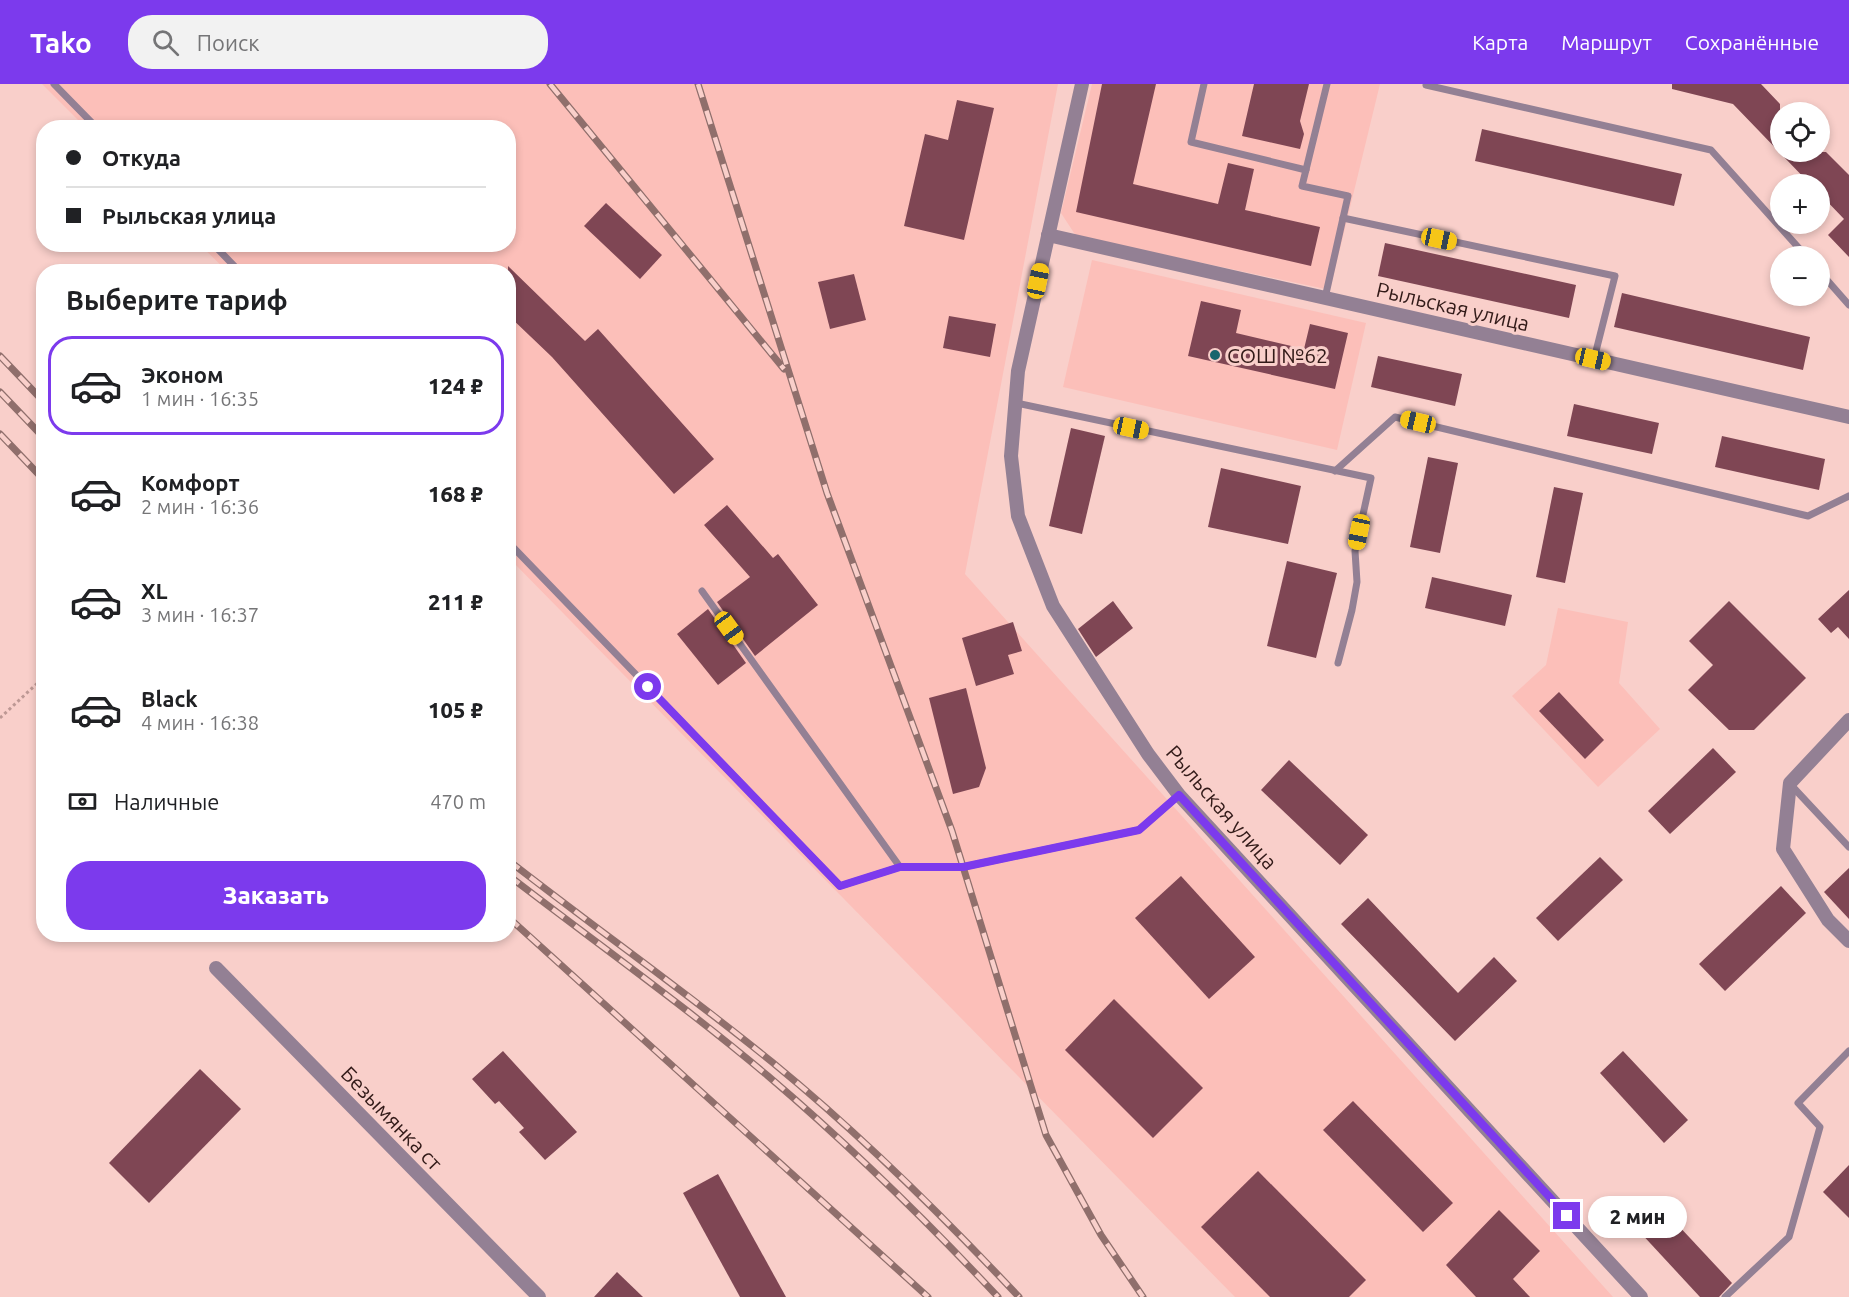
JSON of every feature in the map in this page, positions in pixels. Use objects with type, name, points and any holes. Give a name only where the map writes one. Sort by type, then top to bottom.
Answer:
[{"type":"street","name":"Рыльская улица","points":[[1082,84],[1018,371],[1011,456],[1018,516],[1053,606],[1148,754],[1179,795],[1641,1297]]},
{"type":"street","name":"Рыльская улица","points":[[1048,235],[1849,417]]},
{"type":"street","points":[[1849,720],[1790,783],[1783,849],[1828,920],[1849,941]]},
{"type":"street","name":"Безымянка ст","points":[[216,968],[539,1297]]},
{"type":"lane","points":[[54,84],[89,120]]},
{"type":"lane","points":[[1204,84],[1191,142],[1306,170]]},
{"type":"lane","points":[[1325,298],[1348,196],[1302,186],[1327,84]]},
{"type":"lane","points":[[1426,85],[1711,150],[1797,246]]},
{"type":"lane","points":[[1343,218],[1615,276],[1593,359]]},
{"type":"lane","points":[[221,252],[232,264]]},
{"type":"lane","points":[[1830,283],[1849,305]]},
{"type":"lane","points":[[1016,403],[1371,478],[1355,550],[1357,582],[1338,663]]},
{"type":"lane","points":[[1335,471],[1395,417],[1808,516],[1849,496]]},
{"type":"lane","points":[[516,550],[840,886],[900,867],[963,867],[1139,830],[1179,795]]},
{"type":"lane","points":[[702,591],[900,867]]},
{"type":"lane","points":[[1790,783],[1849,847]]},
{"type":"lane","points":[[1725,1297],[1789,1237],[1820,1127],[1798,1103],[1849,1052]]},
{"type":"path","points":[[0,718],[36,684]]},
{"type":"shaded area","points":[[42,84],[1058,84],[965,574],[1613,1297],[1235,1297],[516,565],[516,264],[220,264],[207,252],[516,252],[516,120],[78,120]]},
{"type":"shaded area","points":[[1092,84],[1380,84],[1330,290],[1076,236],[1061,213]]},
{"type":"shaded area","name":"СОШ №62","points":[[1092,260],[1366,323],[1337,450],[1063,387]]},
{"type":"shaded area","points":[[1558,608],[1628,622],[1619,683],[1660,729],[1598,787],[1512,696],[1546,665]]},
{"type":"building","points":[[1102,84],[1156,84],[1133,184],[1218,204],[1228,163],[1254,169],[1245,210],[1320,227],[1311,266],[1076,212]]},
{"type":"building","points":[[1254,84],[1309,84],[1300,121],[1304,134],[1300,149],[1242,136]]},
{"type":"building","points":[[1672,84],[1761,84],[1778,102],[1770,102],[1770,142],[1733,104],[1672,89]]},
{"type":"building","points":[[957,100],[994,108],[964,240],[904,226],[925,134],[948,140]]},
{"type":"building","points":[[1482,129],[1682,174],[1674,206],[1475,161]]},
{"type":"building","points":[[1830,156],[1849,175],[1849,257],[1828,235],[1844,219],[1830,204],[1830,174],[1800,174],[1789,162],[1830,162]]},
{"type":"building","points":[[606,203],[662,255],[640,279],[584,226]]},
{"type":"building","points":[[1385,243],[1576,285],[1569,318],[1378,276]]},
{"type":"building","points":[[516,274],[585,341],[598,329],[714,459],[674,494],[552,357],[516,323]]},
{"type":"building","points":[[854,274],[866,320],[830,329],[818,282]]},
{"type":"building","points":[[1622,293],[1810,337],[1803,370],[1614,327]]},
{"type":"building","points":[[1201,301],[1241,310],[1236,333],[1304,349],[1310,324],[1348,333],[1335,389],[1188,356]]},
{"type":"building","points":[[949,316],[996,324],[990,357],[943,348]]},
{"type":"building","points":[[1378,356],[1462,374],[1455,406],[1371,387]]},
{"type":"building","points":[[1574,404],[1659,423],[1652,454],[1567,436]]},
{"type":"building","points":[[1071,428],[1105,436],[1082,534],[1049,526]]},
{"type":"building","points":[[1722,436],[1825,459],[1819,490],[1715,467]]},
{"type":"building","points":[[1428,457],[1458,463],[1440,553],[1410,547]]},
{"type":"building","points":[[1221,468],[1301,486],[1288,544],[1208,527]]},
{"type":"building","points":[[1554,487],[1583,493],[1565,583],[1536,577]]},
{"type":"building","points":[[727,505],[773,558],[778,554],[818,605],[755,656],[717,602],[750,577],[704,525]]},
{"type":"building","points":[[1287,561],[1337,573],[1316,658],[1267,646]]},
{"type":"building","points":[[1432,577],[1512,595],[1505,626],[1425,608]]},
{"type":"building","points":[[1849,590],[1849,639],[1838,627],[1831,633],[1818,619]]},
{"type":"building","points":[[1113,601],[1133,628],[1096,657],[1078,629]]},
{"type":"building","points":[[1729,601],[1806,678],[1754,730],[1729,730],[1688,690],[1713,665],[1689,641]]},
{"type":"building","points":[[708,609],[746,663],[718,685],[677,634]]},
{"type":"building","points":[[1013,622],[1022,651],[1008,655],[1014,674],[976,686],[962,638]]},
{"type":"building","points":[[966,688],[986,768],[979,787],[953,794],[929,698]]},
{"type":"building","points":[[1559,692],[1604,740],[1585,759],[1539,711]]},
{"type":"building","points":[[1713,748],[1736,772],[1670,834],[1648,811]]},
{"type":"building","points":[[1289,760],[1368,835],[1340,865],[1261,790]]},
{"type":"building","points":[[1600,857],[1623,880],[1558,941],[1536,918]]},
{"type":"building","points":[[1849,868],[1849,919],[1824,892]]},
{"type":"building","points":[[1181,876],[1255,957],[1209,999],[1135,918]]},
{"type":"building","points":[[1781,886],[1806,913],[1725,991],[1699,964]]},
{"type":"building","points":[[1368,898],[1458,993],[1494,957],[1517,981],[1455,1041],[1341,924]]},
{"type":"building","points":[[1114,999],[1203,1088],[1153,1138],[1065,1050]]},
{"type":"building","points":[[503,1051],[577,1132],[545,1160],[519,1132],[524,1128],[499,1101],[495,1104],[472,1079]]},
{"type":"building","points":[[1623,1051],[1688,1120],[1664,1143],[1600,1073]]},
{"type":"building","points":[[200,1069],[241,1109],[149,1203],[109,1163]]},
{"type":"building","points":[[1353,1101],[1453,1203],[1423,1232],[1323,1130]]},
{"type":"building","points":[[1849,1165],[1849,1218],[1823,1192]]},
{"type":"building","points":[[1258,1171],[1366,1280],[1349,1297],[1270,1297],[1201,1227]]},
{"type":"building","points":[[718,1174],[786,1297],[740,1297],[683,1193]]},
{"type":"building","points":[[1662,1208],[1732,1283],[1719,1297],[1700,1297],[1638,1230]]},
{"type":"building","points":[[1499,1210],[1540,1251],[1513,1279],[1530,1297],[1476,1297],[1446,1265]]},
{"type":"building","points":[[617,1272],[643,1297],[594,1297]]},
{"type":"railway","points":[[550,84],[784,369]]},
{"type":"railway","points":[[698,84],[827,493],[952,831],[1046,1135],[1101,1235],[1143,1297]]},
{"type":"railway","points":[[0,356],[36,394]]},
{"type":"railway","points":[[0,392],[36,430]]},
{"type":"railway","points":[[0,434],[36,472]]},
{"type":"railway","points":[[516,866],[707,1010],[805,1089],[899,1175],[1019,1297]]},
{"type":"railway","points":[[516,881],[672,999],[768,1076],[886,1183],[998,1297]]},
{"type":"railway","points":[[516,924],[928,1297]]},
{"type":"place","name":"СОШ №62","points":[[1215,355]]},
{"type":"route","points":[[648,687],[840,886],[900,867],[963,867],[1139,830],[1179,795],[1567,1216]]}]
